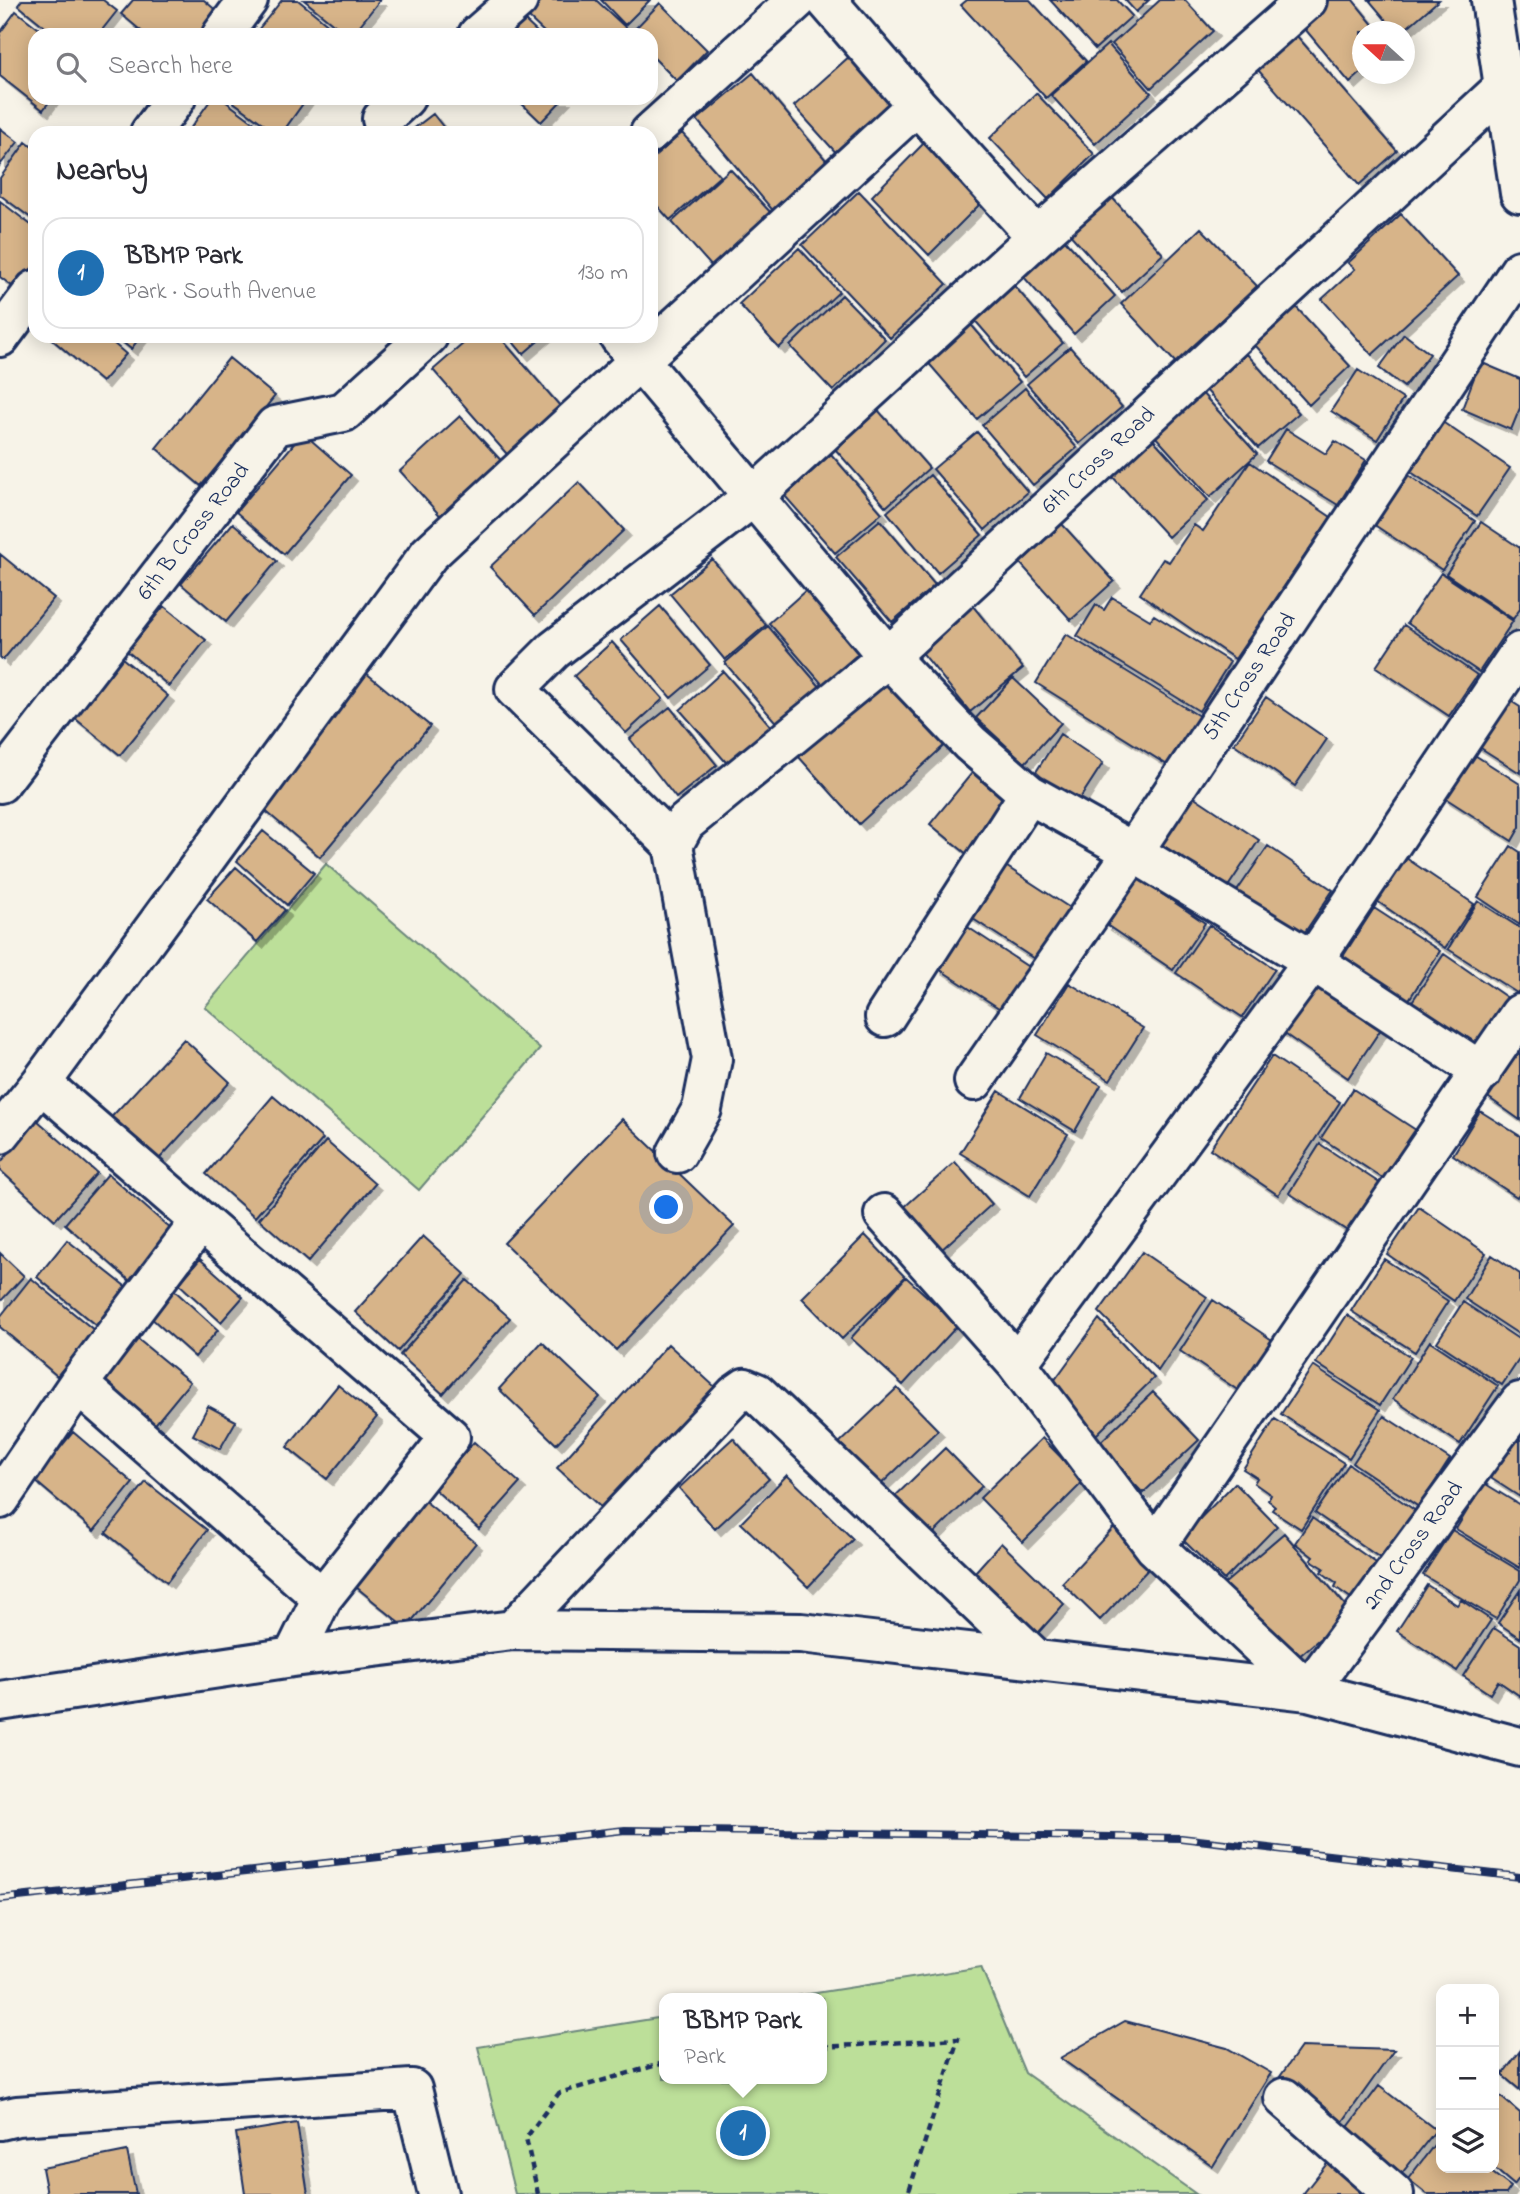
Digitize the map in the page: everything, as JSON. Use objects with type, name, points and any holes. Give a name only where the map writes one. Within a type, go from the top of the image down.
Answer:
[{"type":"street","points":[[227,28],[248,0]]},
{"type":"street","points":[[486,28],[518,0]]},
{"type":"street","points":[[658,126],[797,0]]},
{"type":"street","points":[[826,0],[1037,237]]},
{"type":"street","points":[[677,1153],[702,1109],[712,1059],[679,834],[515,689],[554,650],[752,497],[1037,237],[1307,0]]},
{"type":"street","points":[[1491,0],[1503,88],[1515,135],[1520,193]]},
{"type":"street","name":"6th Cross Road","points":[[679,834],[888,657],[1503,88]]},
{"type":"street","points":[[155,126],[171,105]]},
{"type":"street","points":[[658,324],[917,105]]},
{"type":"street","name":"5th Cross Road","points":[[974,1081],[1133,852],[1520,270]]},
{"type":"street","points":[[0,337],[28,299]]},
{"type":"street","name":"6th B Cross Road","points":[[0,783],[275,426],[344,412],[420,343]]},
{"type":"street","points":[[0,1134],[41,1083],[429,554],[629,348],[888,657],[970,743],[1029,794],[1133,852],[1313,961],[1482,1072]]},
{"type":"street","points":[[1017,1364],[1313,961],[1520,652]]},
{"type":"street","points":[[885,1017],[1029,794]]},
{"type":"street","points":[[1155,1547],[1520,1014]]},
{"type":"street","points":[[41,1083],[450,1437],[321,1598],[293,1657]]},
{"type":"street","points":[[884,1214],[1017,1364],[1155,1547],[1308,1691]]},
{"type":"street","points":[[0,1499],[78,1384],[200,1222]]},
{"type":"street","points":[[78,1384],[321,1598]]},
{"type":"street","points":[[513,1630],[735,1395],[745,1388],[757,1392],[1037,1660]]},
{"type":"street","name":"2nd Cross Road","points":[[1308,1691],[1520,1402]]},
{"type":"street","points":[[0,1701],[293,1657],[513,1630],[801,1633],[1308,1691],[1520,1746]]},
{"type":"street","points":[[0,2120],[30,2115],[412,2089],[438,2194]]},
{"type":"street","points":[[1284,2098],[1394,2194]]},
{"type":"path","points":[[827,2047],[958,2039],[908,2194]]},
{"type":"path","points":[[538,2194],[526,2138],[559,2093],[659,2064]]},
{"type":"green space","points":[[326,864],[540,1049],[419,1190],[205,1007]]},
{"type":"green space","points":[[981,1967],[1025,2073],[1196,2194],[515,2194],[478,2047],[659,2018],[659,2084],[827,2084],[827,1993],[816,1993]]},
{"type":"building","points":[[22,0],[103,0],[117,11],[104,28],[46,28],[18,5]]},
{"type":"building","points":[[133,0],[204,0],[219,13],[207,28],[138,28],[121,14]]},
{"type":"building","points":[[282,0],[298,0],[332,28],[260,28]]},
{"type":"building","points":[[304,0],[380,0],[358,28],[338,28]]},
{"type":"building","points":[[542,0],[596,0],[626,28],[540,28],[527,16]]},
{"type":"building","points":[[601,0],[650,0],[625,25]]},
{"type":"building","points":[[967,0],[1030,0],[1086,61],[1046,98],[961,5]]},
{"type":"building","points":[[1050,0],[1117,0],[1132,16],[1095,49]]},
{"type":"building","points":[[1125,0],[1149,0],[1136,12]]},
{"type":"building","points":[[1160,0],[1185,0],[1213,31],[1151,88],[1112,44]]},
{"type":"building","points":[[1314,0],[1353,0],[1370,21],[1352,21],[1350,83],[1295,17]]},
{"type":"building","points":[[1369,0],[1439,0],[1415,21],[1387,21]]},
{"type":"building","points":[[660,3],[707,50],[677,81],[658,62],[658,28],[636,28]]},
{"type":"building","points":[[16,11],[38,28],[28,28],[28,98],[0,76],[0,33]]},
{"type":"building","points":[[522,18],[533,28],[513,28]]},
{"type":"building","points":[[1290,28],[1397,151],[1359,185],[1251,62]]},
{"type":"building","points":[[1108,44],[1151,93],[1095,144],[1051,95]]},
{"type":"building","points":[[851,55],[896,106],[839,156],[794,106]]},
{"type":"building","points":[[753,73],[831,166],[775,213],[697,120]]},
{"type":"building","points":[[1036,93],[1094,154],[1048,199],[990,138]]},
{"type":"building","points":[[207,105],[230,105],[259,126],[192,126]]},
{"type":"building","points":[[238,105],[302,105],[287,126],[266,126]]},
{"type":"building","points":[[523,105],[557,105],[541,122]]},
{"type":"building","points":[[433,114],[442,126],[417,126]]},
{"type":"building","points":[[0,128],[18,142],[0,165]]},
{"type":"building","points":[[682,133],[720,176],[670,220],[658,207],[658,154]]},
{"type":"building","points":[[26,142],[28,216],[0,195],[0,178]]},
{"type":"building","points":[[924,143],[982,202],[929,255],[872,196]]},
{"type":"building","points":[[730,169],[772,214],[713,268],[672,222]]},
{"type":"building","points":[[859,191],[947,284],[890,338],[802,245]]},
{"type":"building","points":[[1108,193],[1163,254],[1122,292],[1067,231]]},
{"type":"building","points":[[0,201],[28,223],[28,273],[16,289],[0,277]]},
{"type":"building","points":[[1401,214],[1458,276],[1372,355],[1322,299],[1355,269],[1348,263]]},
{"type":"building","points":[[1201,228],[1257,286],[1176,363],[1121,304]]},
{"type":"building","points":[[1064,239],[1115,296],[1074,334],[1023,276]]},
{"type":"building","points":[[799,248],[839,292],[779,348],[739,304]]},
{"type":"building","points":[[1012,283],[1063,343],[1024,377],[972,317]]},
{"type":"building","points":[[842,295],[885,339],[833,391],[790,346]]},
{"type":"building","points":[[1296,307],[1350,366],[1309,405],[1255,345]]},
{"type":"building","points":[[968,321],[1020,382],[977,419],[925,359]]},
{"type":"building","points":[[1404,334],[1430,354],[1404,387],[1379,368]]},
{"type":"building","points":[[56,343],[113,343],[126,354],[102,382]]},
{"type":"building","points":[[124,343],[136,343],[131,349]]},
{"type":"building","points":[[464,343],[505,343],[567,414],[513,461],[433,370]]},
{"type":"building","points":[[514,343],[536,343],[523,354]]},
{"type":"building","points":[[1070,347],[1122,407],[1079,444],[1027,384]]},
{"type":"building","points":[[1247,354],[1299,413],[1258,448],[1206,390]]},
{"type":"building","points":[[229,358],[275,396],[201,486],[156,448]]},
{"type":"building","points":[[1480,362],[1520,379],[1520,408],[1511,430],[1462,409]]},
{"type":"building","points":[[1358,370],[1403,399],[1377,440],[1331,411]]},
{"type":"building","points":[[1025,388],[1077,448],[1033,485],[982,425]]},
{"type":"building","points":[[1201,392],[1257,454],[1210,497],[1154,435]]},
{"type":"building","points":[[878,410],[929,468],[886,507],[835,449]]},
{"type":"building","points":[[460,416],[506,466],[445,521],[400,471]]},
{"type":"building","points":[[1441,421],[1510,468],[1477,516],[1408,470]]},
{"type":"building","points":[[1286,429],[1326,454],[1335,441],[1366,460],[1338,505],[1266,461]]},
{"type":"building","points":[[977,432],[1028,492],[985,530],[933,469]]},
{"type":"building","points":[[303,433],[351,475],[284,554],[236,512]]},
{"type":"building","points":[[1152,438],[1208,500],[1168,537],[1111,475]]},
{"type":"building","points":[[831,454],[882,513],[835,553],[785,496]]},
{"type":"building","points":[[1250,462],[1331,517],[1235,659],[1140,594],[1163,559],[1169,562],[1194,525],[1203,531]]},
{"type":"building","points":[[1407,474],[1475,521],[1442,570],[1373,524]]},
{"type":"building","points":[[930,475],[982,535],[938,573],[887,512]]},
{"type":"building","points":[[579,482],[624,530],[535,615],[490,567]]},
{"type":"building","points":[[880,520],[935,585],[892,622],[836,557]]},
{"type":"building","points":[[1481,522],[1520,548],[1520,609],[1513,619],[1446,574]]},
{"type":"building","points":[[233,523],[277,561],[226,622],[181,584]]},
{"type":"building","points":[[1062,524],[1114,581],[1071,620],[1020,563]]},
{"type":"building","points":[[0,554],[54,598],[3,660],[0,657]]},
{"type":"building","points":[[712,559],[766,625],[725,660],[670,594]]},
{"type":"building","points":[[1441,573],[1513,621],[1479,672],[1407,623]]},
{"type":"building","points":[[815,582],[869,644],[823,685],[769,623]]},
{"type":"building","points":[[1112,597],[1150,620],[1154,615],[1230,662],[1199,711],[1077,636],[1096,605],[1104,610]]},
{"type":"building","points":[[164,606],[206,640],[169,686],[127,651]]},
{"type":"building","points":[[660,606],[710,665],[671,698],[621,640]]},
{"type":"building","points":[[973,606],[1023,668],[970,712],[920,650]]},
{"type":"building","points":[[1404,625],[1477,675],[1449,716],[1376,667]]},
{"type":"building","points":[[768,626],[822,689],[779,726],[725,663]]},
{"type":"building","points":[[1066,634],[1199,716],[1169,766],[1036,683]]},
{"type":"building","points":[[612,642],[663,699],[626,733],[574,676]]},
{"type":"building","points":[[121,657],[168,696],[120,755],[72,716]]},
{"type":"building","points":[[723,671],[775,731],[732,769],[680,710]]},
{"type":"building","points":[[365,672],[430,726],[320,857],[256,803]]},
{"type":"building","points":[[887,674],[948,742],[859,824],[798,756]]},
{"type":"building","points":[[1013,678],[1061,723],[1025,763],[976,718]]},
{"type":"building","points":[[1266,697],[1327,739],[1295,786],[1234,744]]},
{"type":"building","points":[[1506,698],[1520,707],[1520,773],[1476,745]]},
{"type":"building","points":[[670,707],[717,765],[676,798],[630,739]]},
{"type":"building","points":[[1060,734],[1103,763],[1077,803],[1034,775]]},
{"type":"building","points":[[1470,752],[1520,784],[1520,827],[1512,841],[1442,796]]},
{"type":"building","points":[[981,762],[1018,792],[968,855],[930,824]]},
{"type":"building","points":[[1193,796],[1259,840],[1227,888],[1161,844]]},
{"type":"building","points":[[263,831],[314,873],[287,905],[237,861]]},
{"type":"building","points":[[1268,846],[1333,890],[1301,938],[1235,894]]},
{"type":"building","points":[[1511,846],[1520,852],[1520,925],[1478,897]]},
{"type":"building","points":[[1403,856],[1474,904],[1445,948],[1374,899]]},
{"type":"building","points":[[1001,863],[1070,908],[1036,960],[967,915]]},
{"type":"building","points":[[236,867],[285,910],[257,942],[207,899]]},
{"type":"building","points":[[1137,877],[1205,923],[1173,970],[1105,924]]},
{"type":"building","points":[[1478,901],[1520,928],[1520,989],[1517,993],[1448,949]]},
{"type":"building","points":[[1374,908],[1440,951],[1408,1001],[1342,958]]},
{"type":"building","points":[[963,924],[1033,970],[1005,1012],[936,967]]},
{"type":"building","points":[[1209,925],[1275,969],[1242,1017],[1176,973]]},
{"type":"building","points":[[1444,954],[1512,1001],[1477,1052],[1409,1006]]},
{"type":"building","points":[[1315,978],[1383,1026],[1348,1078],[1279,1030]]},
{"type":"building","points":[[1069,983],[1143,1028],[1110,1080],[1037,1035]]},
{"type":"building","points":[[184,1039],[230,1082],[150,1169],[104,1125]]},
{"type":"building","points":[[1517,1052],[1520,1054],[1520,1120],[1485,1095]]},
{"type":"building","points":[[1046,1053],[1101,1085],[1075,1131],[1020,1098]]},
{"type":"building","points":[[1272,1056],[1340,1102],[1278,1195],[1210,1149]]},
{"type":"building","points":[[1353,1089],[1422,1134],[1390,1183],[1321,1138]]},
{"type":"building","points":[[999,1091],[1068,1134],[1030,1196],[960,1153]]},
{"type":"building","points":[[273,1096],[323,1139],[255,1217],[206,1174]]},
{"type":"building","points":[[1480,1111],[1520,1136],[1520,1192],[1517,1197],[1453,1155]]},
{"type":"building","points":[[622,1119],[734,1226],[616,1350],[504,1243]]},
{"type":"building","points":[[37,1120],[97,1173],[55,1220],[0,1170],[0,1163]]},
{"type":"building","points":[[326,1141],[375,1184],[308,1262],[259,1219]]},
{"type":"building","points":[[1320,1144],[1381,1184],[1349,1232],[1289,1193]]},
{"type":"building","points":[[955,1162],[992,1204],[940,1251],[902,1209]]},
{"type":"building","points":[[108,1174],[180,1237],[137,1287],[65,1224]]},
{"type":"building","points":[[1419,1207],[1486,1253],[1454,1301],[1387,1254]]},
{"type":"building","points":[[865,1235],[905,1277],[842,1339],[802,1298]]},
{"type":"building","points":[[423,1236],[465,1274],[398,1351],[355,1312]]},
{"type":"building","points":[[67,1240],[130,1290],[99,1328],[37,1277]]},
{"type":"building","points":[[1142,1252],[1207,1297],[1158,1371],[1099,1312]]},
{"type":"building","points":[[0,1253],[24,1276],[0,1302]]},
{"type":"building","points":[[1492,1255],[1520,1274],[1520,1335],[1465,1299]]},
{"type":"building","points":[[200,1259],[243,1297],[221,1322],[179,1284]]},
{"type":"building","points":[[1384,1259],[1448,1301],[1415,1352],[1351,1311]]},
{"type":"building","points":[[906,1277],[958,1325],[903,1385],[851,1338]]},
{"type":"building","points":[[31,1278],[95,1331],[57,1376],[0,1327],[0,1317]]},
{"type":"building","points":[[467,1280],[510,1318],[443,1394],[400,1355]]},
{"type":"building","points":[[173,1289],[218,1330],[195,1357],[150,1317]]},
{"type":"building","points":[[1213,1300],[1278,1344],[1245,1395],[1180,1351]]},
{"type":"building","points":[[1463,1302],[1520,1340],[1520,1358],[1502,1385],[1437,1342]]},
{"type":"building","points":[[1347,1315],[1411,1357],[1380,1405],[1316,1363]]},
{"type":"building","points":[[1099,1319],[1154,1378],[1096,1435],[1049,1388]]},
{"type":"building","points":[[134,1336],[190,1382],[148,1433],[92,1386]]},
{"type":"building","points":[[1430,1341],[1498,1386],[1460,1444],[1393,1399]]},
{"type":"building","points":[[542,1342],[600,1397],[556,1444],[499,1389]]},
{"type":"building","points":[[668,1344],[715,1387],[605,1511],[557,1468]]},
{"type":"building","points":[[1313,1366],[1380,1410],[1349,1458],[1281,1414]]},
{"type":"building","points":[[338,1385],[377,1417],[327,1479],[287,1447]]},
{"type":"building","points":[[897,1388],[938,1430],[877,1488],[836,1446]]},
{"type":"building","points":[[1153,1392],[1199,1440],[1143,1493],[1097,1445]]},
{"type":"building","points":[[208,1406],[236,1421],[220,1449],[193,1435]]},
{"type":"building","points":[[1384,1416],[1450,1459],[1419,1507],[1353,1463]]},
{"type":"building","points":[[1275,1419],[1344,1463],[1301,1529],[1272,1510],[1275,1506],[1268,1500],[1271,1495],[1254,1483],[1257,1478],[1243,1469]]},
{"type":"building","points":[[1520,1429],[1520,1497],[1489,1477]]},
{"type":"building","points":[[73,1432],[133,1483],[94,1531],[34,1480]]},
{"type":"building","points":[[733,1438],[769,1479],[715,1529],[679,1488]]},
{"type":"building","points":[[1042,1438],[1084,1481],[1023,1542],[980,1498]]},
{"type":"building","points":[[474,1442],[520,1483],[479,1529],[433,1488]]},
{"type":"building","points":[[945,1448],[982,1486],[924,1543],[887,1504]]},
{"type":"building","points":[[1349,1464],[1420,1514],[1386,1562],[1315,1513]]},
{"type":"building","points":[[787,1475],[853,1539],[808,1587],[741,1523]]},
{"type":"building","points":[[146,1482],[207,1530],[167,1582],[106,1533]]},
{"type":"building","points":[[1235,1483],[1277,1526],[1224,1580],[1181,1538]]},
{"type":"building","points":[[1484,1483],[1520,1505],[1520,1568],[1456,1529]]},
{"type":"building","points":[[420,1497],[476,1543],[406,1628],[350,1582]]},
{"type":"building","points":[[1312,1518],[1382,1567],[1358,1603],[1335,1587],[1337,1583],[1321,1572],[1324,1568],[1311,1560],[1313,1557],[1295,1543]]},
{"type":"building","points":[[1117,1524],[1156,1561],[1100,1620],[1062,1583]]},
{"type":"building","points":[[1452,1530],[1520,1571],[1520,1580],[1496,1619],[1423,1575]]},
{"type":"building","points":[[1284,1533],[1351,1612],[1291,1663],[1224,1584]]},
{"type":"building","points":[[1001,1543],[1064,1604],[1031,1641],[967,1581]]},
{"type":"building","points":[[1427,1585],[1457,1605],[1461,1600],[1491,1620],[1457,1671],[1397,1631]]},
{"type":"building","points":[[1520,1590],[1520,1638],[1498,1623]]},
{"type":"building","points":[[1494,1628],[1520,1645],[1520,1696],[1498,1681],[1490,1694],[1463,1676]]},
{"type":"building","points":[[1125,2021],[1227,2048],[1271,2073],[1213,2166],[1060,2058]]},
{"type":"building","points":[[1301,2047],[1394,2050],[1341,2124],[1279,2078]]},
{"type":"building","points":[[1520,2051],[1520,2090],[1502,2075]]},
{"type":"building","points":[[1379,2086],[1436,2130],[1402,2173],[1346,2130]]},
{"type":"building","points":[[1499,2095],[1520,2113],[1520,2177],[1514,2185],[1499,2172]]},
{"type":"building","points":[[297,2123],[308,2194],[245,2194],[236,2133]]},
{"type":"building","points":[[1436,2143],[1436,2173],[1493,2173],[1511,2187],[1506,2194],[1427,2194],[1408,2179]]},
{"type":"building","points":[[127,2151],[136,2194],[47,2194],[42,2168]]},
{"type":"building","points":[[1333,2156],[1380,2194],[1303,2194]]},
{"type":"railway","points":[[0,1899],[625,1830],[1181,1838],[1520,1877]]},
{"type":"place","name":"BBMP Park","points":[[743,2133]]}]
